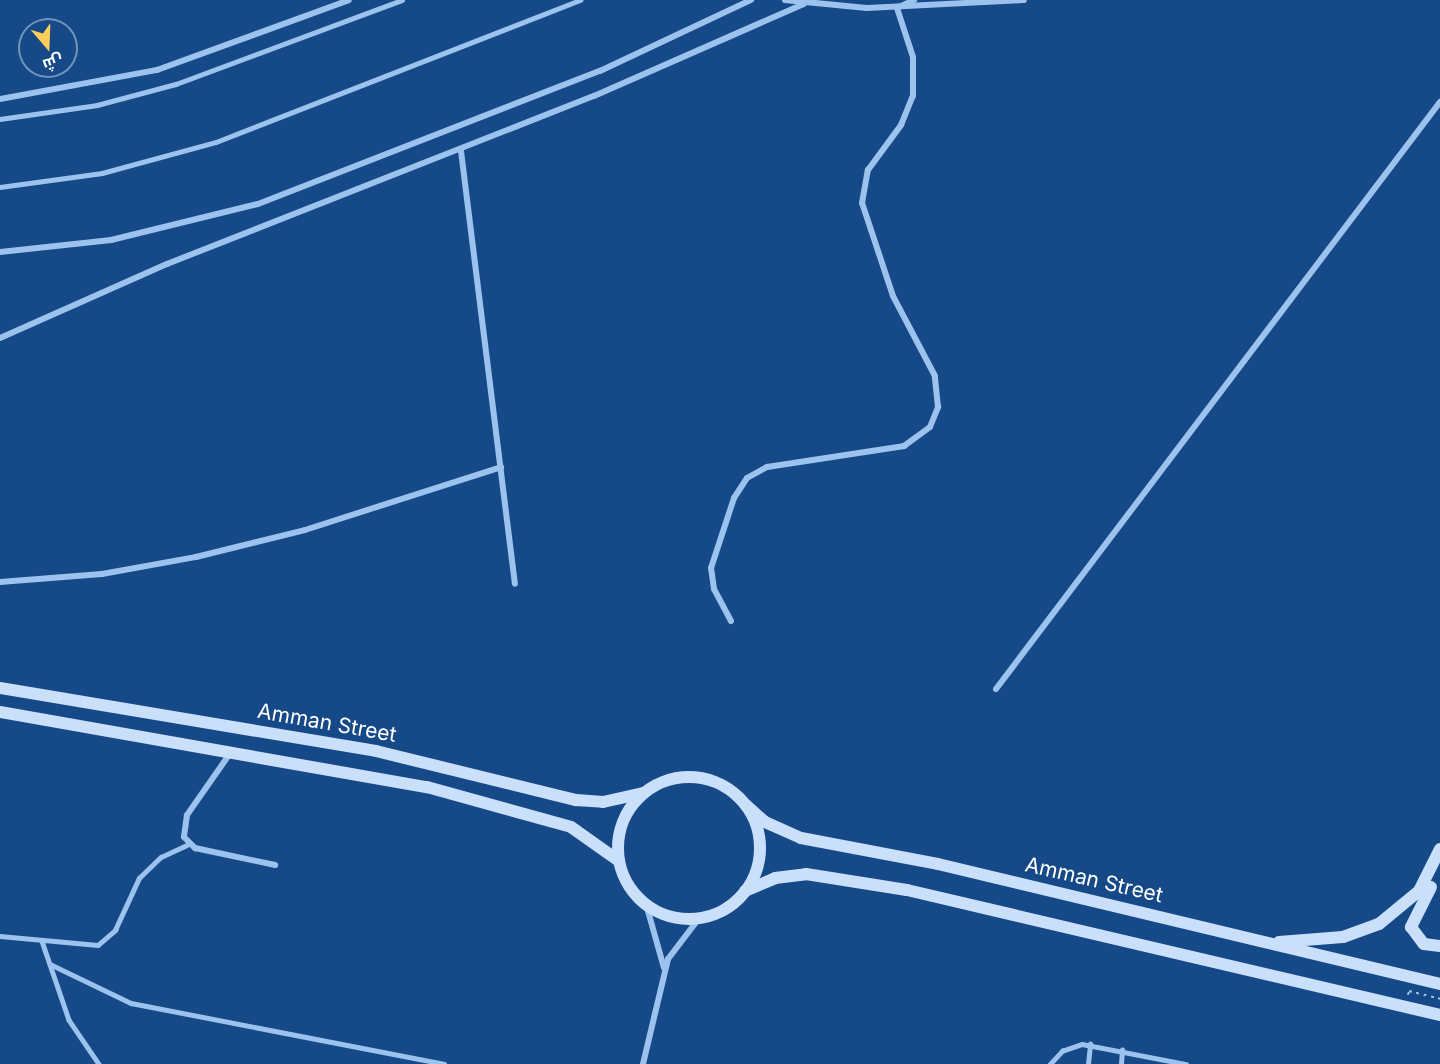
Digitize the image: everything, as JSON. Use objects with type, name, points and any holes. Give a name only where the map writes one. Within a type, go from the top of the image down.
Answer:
[{"type":"main road","name":"Amman Street","points":[[0,688],[376,751],[576,800],[603,802],[644,793]]},
{"type":"main road","name":"Amman Street","points":[[0,711],[233,750],[479,800],[582,831],[619,861]]},
{"type":"main road","points":[[745,891],[760,848],[746,805],[721,784],[689,777],[644,793],[625,816],[619,861],[628,885],[646,904],[672,916],[700,917],[725,908],[745,891],[775,878],[807,874],[907,890],[1440,1015]]},
{"type":"main road","name":"Amman Street","points":[[746,805],[765,822],[801,838],[928,862],[1440,984]]},
{"type":"main road","points":[[1440,849],[1433,869],[1432,885],[1411,927],[1424,944],[1440,946]]},
{"type":"main road","points":[[1270,943],[1343,938],[1368,930],[1410,901],[1433,869]]},
{"type":"street","points":[[0,99],[157,70],[349,0]]},
{"type":"street","points":[[0,252],[111,240],[258,204],[600,71],[751,0]]},
{"type":"street","points":[[785,0],[897,8],[1024,0]]},
{"type":"street","points":[[897,8],[914,0]]},
{"type":"street","points":[[0,338],[167,264],[461,151],[804,3]]},
{"type":"street","points":[[731,621],[714,589],[711,568],[734,498],[747,478],[767,468],[904,446],[930,427],[938,407],[935,376],[893,296],[862,203],[868,170],[901,125],[913,96],[913,57],[897,8]]},
{"type":"street","points":[[996,689],[1440,102]]},
{"type":"street","points":[[461,151],[515,584]]},
{"type":"street","points":[[0,582],[130,570],[252,544],[501,467]]},
{"type":"street","points":[[233,750],[184,822],[189,844],[275,865]]},
{"type":"street","points":[[646,904],[664,972]]},
{"type":"street","points":[[643,1064],[664,972],[682,936],[700,917]]},
{"type":"lane","points":[[0,119],[97,105],[176,84],[402,0]]},
{"type":"lane","points":[[0,187],[102,172],[216,142],[580,0]]},
{"type":"lane","points":[[0,936],[90,947],[104,941],[139,878],[160,857],[189,844]]},
{"type":"lane","points":[[42,941],[69,1020],[99,1064]]},
{"type":"lane","points":[[50,964],[131,1003],[444,1064]]},
{"type":"lane","points":[[1088,1064],[1090,1044]]},
{"type":"lane","points":[[1052,1063],[1068,1048],[1090,1044],[1185,1064]]},
{"type":"lane","points":[[1121,1064],[1122,1050]]},
{"type":"lane","points":[[1153,1057],[1153,1064]]}]
